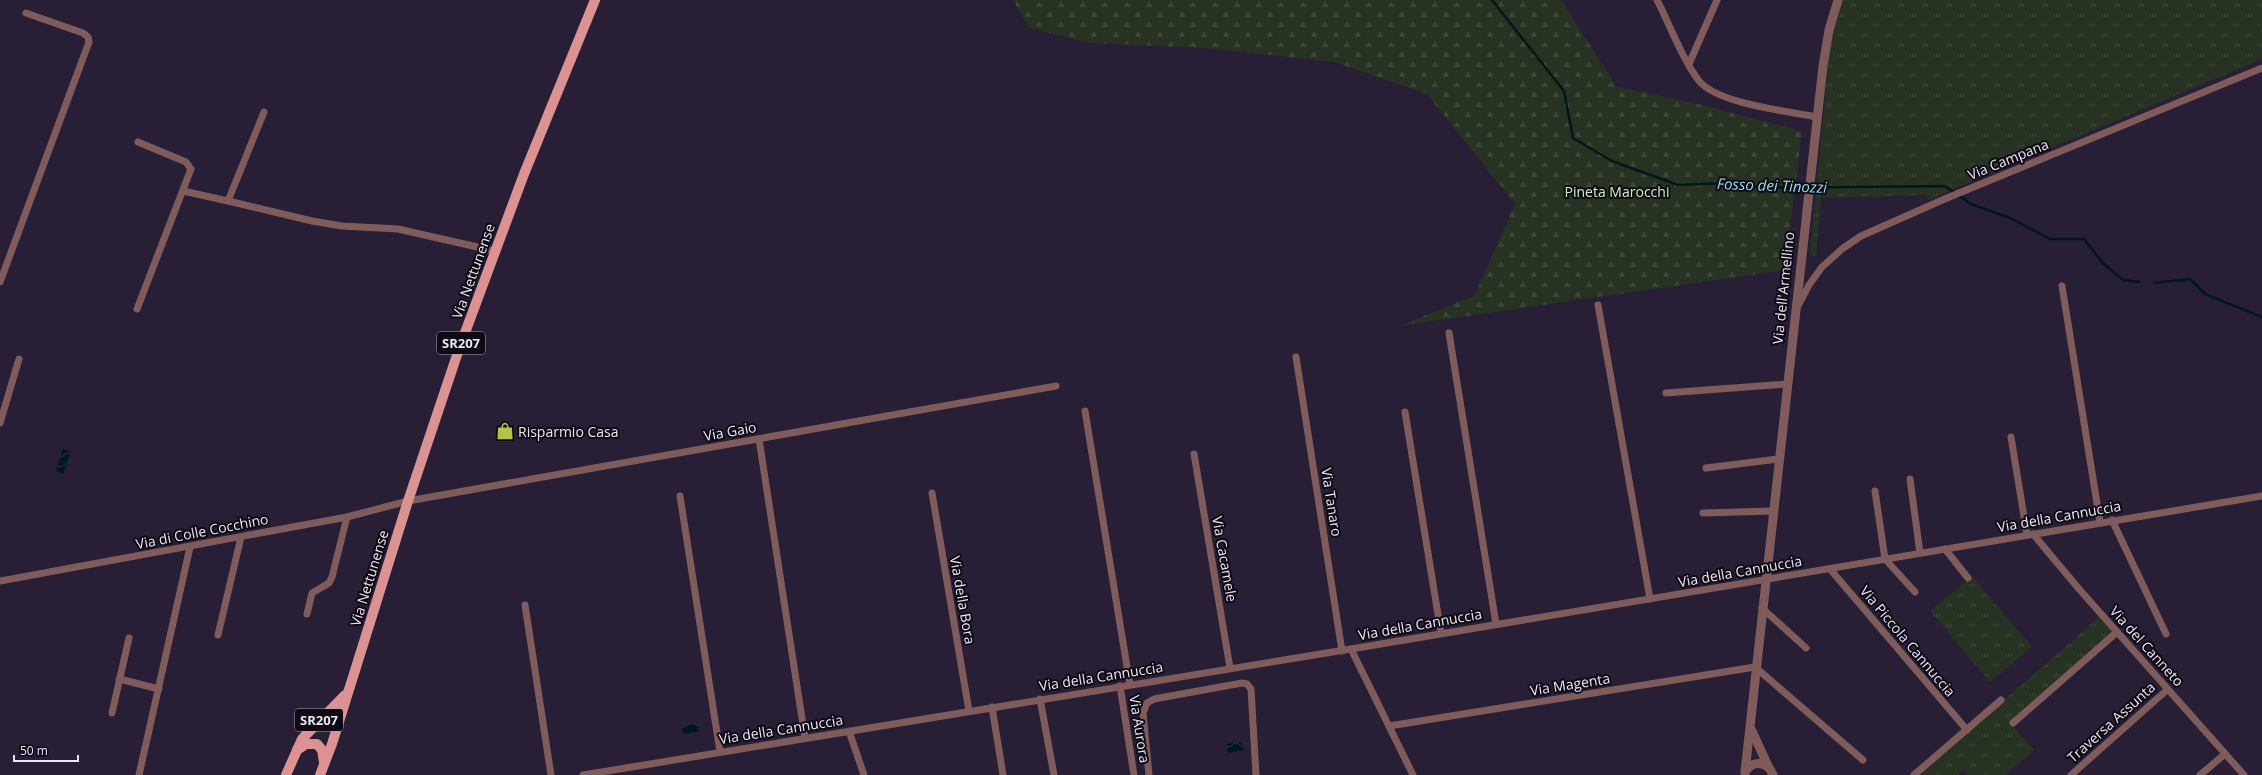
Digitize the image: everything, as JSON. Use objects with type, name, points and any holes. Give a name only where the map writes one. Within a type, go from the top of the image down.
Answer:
[{"type":"main road","name":"Via Nettunense","points":[[320,775],[332,744],[346,693],[369,629],[408,501],[495,251],[595,0]]},
{"type":"main road","name":"Via Nettunense","points":[[286,775],[296,751],[309,730],[346,693]]},
{"type":"main road","name":"SR207","points":[[296,751],[306,744],[317,744],[322,750],[324,762]]},
{"type":"street","points":[[1657,0],[1689,64],[1700,82],[1721,96],[1817,117]]},
{"type":"street","points":[[1689,64],[1717,0]]},
{"type":"street","name":"Via dell'Armellino","points":[[1745,773],[1751,728],[1755,668],[1809,178],[1826,46],[1838,0]]},
{"type":"street","points":[[0,282],[89,42],[88,37],[83,33],[26,13]]},
{"type":"street","name":"Via Campana","points":[[1794,314],[1814,277],[1842,249],[1872,231],[1947,198],[2262,68]]},
{"type":"street","points":[[228,201],[264,112]]},
{"type":"street","points":[[136,309],[191,172],[189,164],[138,142]]},
{"type":"street","points":[[183,191],[312,221],[347,226],[398,229],[495,251]]},
{"type":"street","points":[[2062,286],[2100,522]]},
{"type":"street","points":[[1598,305],[1650,599]]},
{"type":"street","points":[[1449,333],[1496,624]]},
{"type":"street","name":"Via Tanaro","points":[[1296,357],[1342,651]]},
{"type":"street","points":[[0,423],[19,359]]},
{"type":"street","points":[[1666,393],[1787,384]]},
{"type":"street","name":"Via Gaio","points":[[408,501],[1056,386]]},
{"type":"street","points":[[1085,411],[1130,685]]},
{"type":"street","points":[[1405,412],[1441,633]]},
{"type":"street","points":[[2011,437],[2030,534]]},
{"type":"street","points":[[759,439],[805,738]]},
{"type":"street","name":"Via Cacamele","points":[[1194,454],[1230,668]]},
{"type":"street","points":[[1706,468],[1778,459]]},
{"type":"street","points":[[1910,479],[1920,553]]},
{"type":"street","points":[[1875,492],[1885,559],[1914,592]]},
{"type":"street","name":"Via della Bora","points":[[932,493],[969,711]]},
{"type":"street","points":[[680,496],[720,752]]},
{"type":"street","name":"Via della Cannuccia","points":[[583,775],[1040,699],[1342,651],[1441,633],[2262,496]]},
{"type":"street","name":"Via di Colle Cocchino","points":[[0,581],[347,517],[408,501]]},
{"type":"street","points":[[1702,513],[1773,511]]},
{"type":"street","points":[[307,614],[312,593],[331,580],[347,517]]},
{"type":"street","points":[[2112,520],[2166,634]]},
{"type":"street","name":"Via del Canneto","points":[[2030,534],[2244,775]]},
{"type":"street","points":[[218,635],[241,537]]},
{"type":"street","points":[[139,775],[190,547]]},
{"type":"street","points":[[1945,549],[1968,578]]},
{"type":"street","name":"Via Piccola Cannuccia","points":[[1830,569],[1967,730]]},
{"type":"street","points":[[525,605],[551,775]]},
{"type":"street","points":[[1762,608],[1806,648]]},
{"type":"street","points":[[2013,722],[2117,632]]},
{"type":"street","points":[[112,712],[128,638]]},
{"type":"street","points":[[1351,649],[1412,775]]},
{"type":"street","points":[[1755,668],[1863,760]]},
{"type":"street","name":"Via Magenta","points":[[1389,726],[1755,668]]},
{"type":"street","points":[[119,679],[159,689]]},
{"type":"street","points":[[1149,775],[1144,713],[1147,703],[1154,700],[1240,683],[1247,684],[1250,689],[1256,775]]},
{"type":"street","name":"Via Aurora","points":[[1120,686],[1134,775]]},
{"type":"street","name":"Traversa Assunta","points":[[2071,775],[2168,689]]},
{"type":"street","points":[[1040,699],[1054,775]]},
{"type":"street","points":[[1914,775],[2001,700]]},
{"type":"street","points":[[992,707],[1003,775]]},
{"type":"street","points":[[1751,728],[1773,772]]},
{"type":"street","points":[[849,731],[864,775]]},
{"type":"street","points":[[2200,775],[2225,754]]},
{"type":"street","points":[[1745,773],[1750,766],[1756,763],[1763,764],[1773,772]]},
{"type":"green space","name":"Pineta Marocchi","points":[[1013,0],[1561,0],[1617,87],[1694,103],[1802,131],[1785,270],[1399,326],[1474,296],[1515,204],[1427,94],[1334,62],[1204,48],[1090,43],[1029,28]]},
{"type":"green space","points":[[1839,0],[2262,0],[2262,59],[1928,200],[1926,195],[1821,198],[1816,256],[1810,256],[1831,33]]},
{"type":"green space","points":[[1972,576],[2032,647],[1990,682],[1930,611]]},
{"type":"green space","points":[[2100,616],[2113,631],[2009,722],[2034,750],[2006,775],[1968,775],[1963,770],[1958,775],[1919,775]]},
{"type":"water","points":[[63,449],[71,452],[63,474],[56,471]]},
{"type":"water","points":[[697,724],[698,732],[683,734],[682,726]]},
{"type":"water","points":[[1241,742],[1243,750],[1228,753],[1226,744]]},
{"type":"waterway","name":"Fosso dei Tinozzi","points":[[1492,0],[1564,91],[1573,138],[1612,161],[1678,185],[1727,183],[1765,188],[1945,186],[1971,204],[2010,218],[2050,239],[2084,239],[2102,262],[2123,280],[2139,282]]},
{"type":"waterway","name":"Fosso dei Tinozzi","points":[[2154,283],[2190,279],[2205,294],[2262,317]]},
{"type":"place","name":"Risparmio Casa","points":[[505,431]]}]
